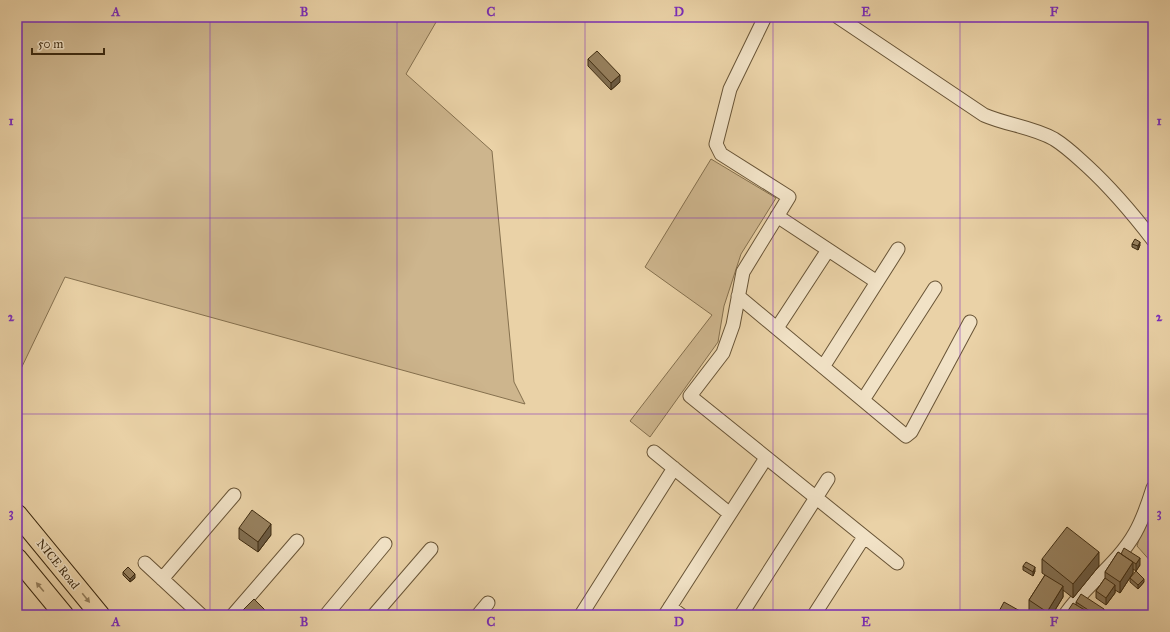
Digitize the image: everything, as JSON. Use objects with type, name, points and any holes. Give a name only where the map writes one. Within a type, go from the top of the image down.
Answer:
[{"type":"highway","name":"NICE Road","points":[[17,514],[100,615]]},
{"type":"highway","points":[[17,558],[64,615]]},
{"type":"street","points":[[765,17],[730,89],[716,144],[720,154],[789,197],[743,272],[733,325],[723,353],[690,396],[897,564]]},
{"type":"street","points":[[838,17],[984,115],[1053,139],[1072,152],[1124,204],[1153,240]]},
{"type":"street","points":[[777,216],[877,282]]},
{"type":"street","points":[[823,367],[898,249]]},
{"type":"street","points":[[777,328],[828,250]]},
{"type":"street","points":[[863,400],[935,288]]},
{"type":"street","points":[[738,296],[906,436],[910,432],[970,322]]},
{"type":"street","points":[[654,452],[730,514]]},
{"type":"street","points":[[681,615],[667,611],[766,458]]},
{"type":"street","points":[[581,615],[674,468]]},
{"type":"street","points":[[741,615],[828,479]]},
{"type":"street","points":[[1065,615],[1120,554],[1135,534],[1145,513],[1153,488]]},
{"type":"street","points":[[162,579],[234,494]]},
{"type":"street","points":[[814,615],[864,537]]},
{"type":"street","points":[[233,615],[297,541]]},
{"type":"street","points":[[326,615],[385,544]]},
{"type":"street","points":[[374,615],[431,548]]},
{"type":"street","points":[[145,563],[201,615]]},
{"type":"street","points":[[478,615],[488,603]]},
{"type":"shaded area","points":[[17,17],[439,17],[406,74],[492,151],[514,382],[525,404],[65,277],[17,377]]},
{"type":"shaded area","points":[[711,159],[776,198],[741,254],[724,306],[718,342],[650,437],[630,421],[712,315],[645,267]]},
{"type":"shaded area","points":[[1153,495],[1153,564],[1137,546]]},
{"type":"building","points":[[597,51],[620,75],[611,83],[588,59]]},
{"type":"building","points":[[1135,239],[1140,242],[1138,246],[1132,244]]},
{"type":"building","points":[[252,510],[271,524],[258,542],[239,528]]},
{"type":"building","points":[[1067,527],[1099,552],[1073,584],[1042,559]]},
{"type":"building","points":[[1124,548],[1140,558],[1136,564],[1121,554]]},
{"type":"building","points":[[1118,552],[1133,562],[1120,582],[1105,572]]},
{"type":"building","points":[[1026,562],[1035,567],[1033,572],[1023,566]]},
{"type":"building","points":[[128,567],[135,574],[130,579],[123,572]]},
{"type":"building","points":[[1136,571],[1144,579],[1138,585],[1130,578]]},
{"type":"building","points":[[1045,575],[1063,586],[1047,612],[1029,600]]},
{"type":"building","points":[[1105,578],[1115,585],[1106,598],[1096,591]]},
{"type":"building","points":[[1081,594],[1104,609],[1100,615],[1096,615],[1076,602]]},
{"type":"building","points":[[254,599],[266,611],[262,615],[238,615]]},
{"type":"building","points":[[1004,602],[1020,611],[1017,615],[997,615]]},
{"type":"building","points":[[1073,603],[1093,615],[1071,615],[1067,612]]}]
